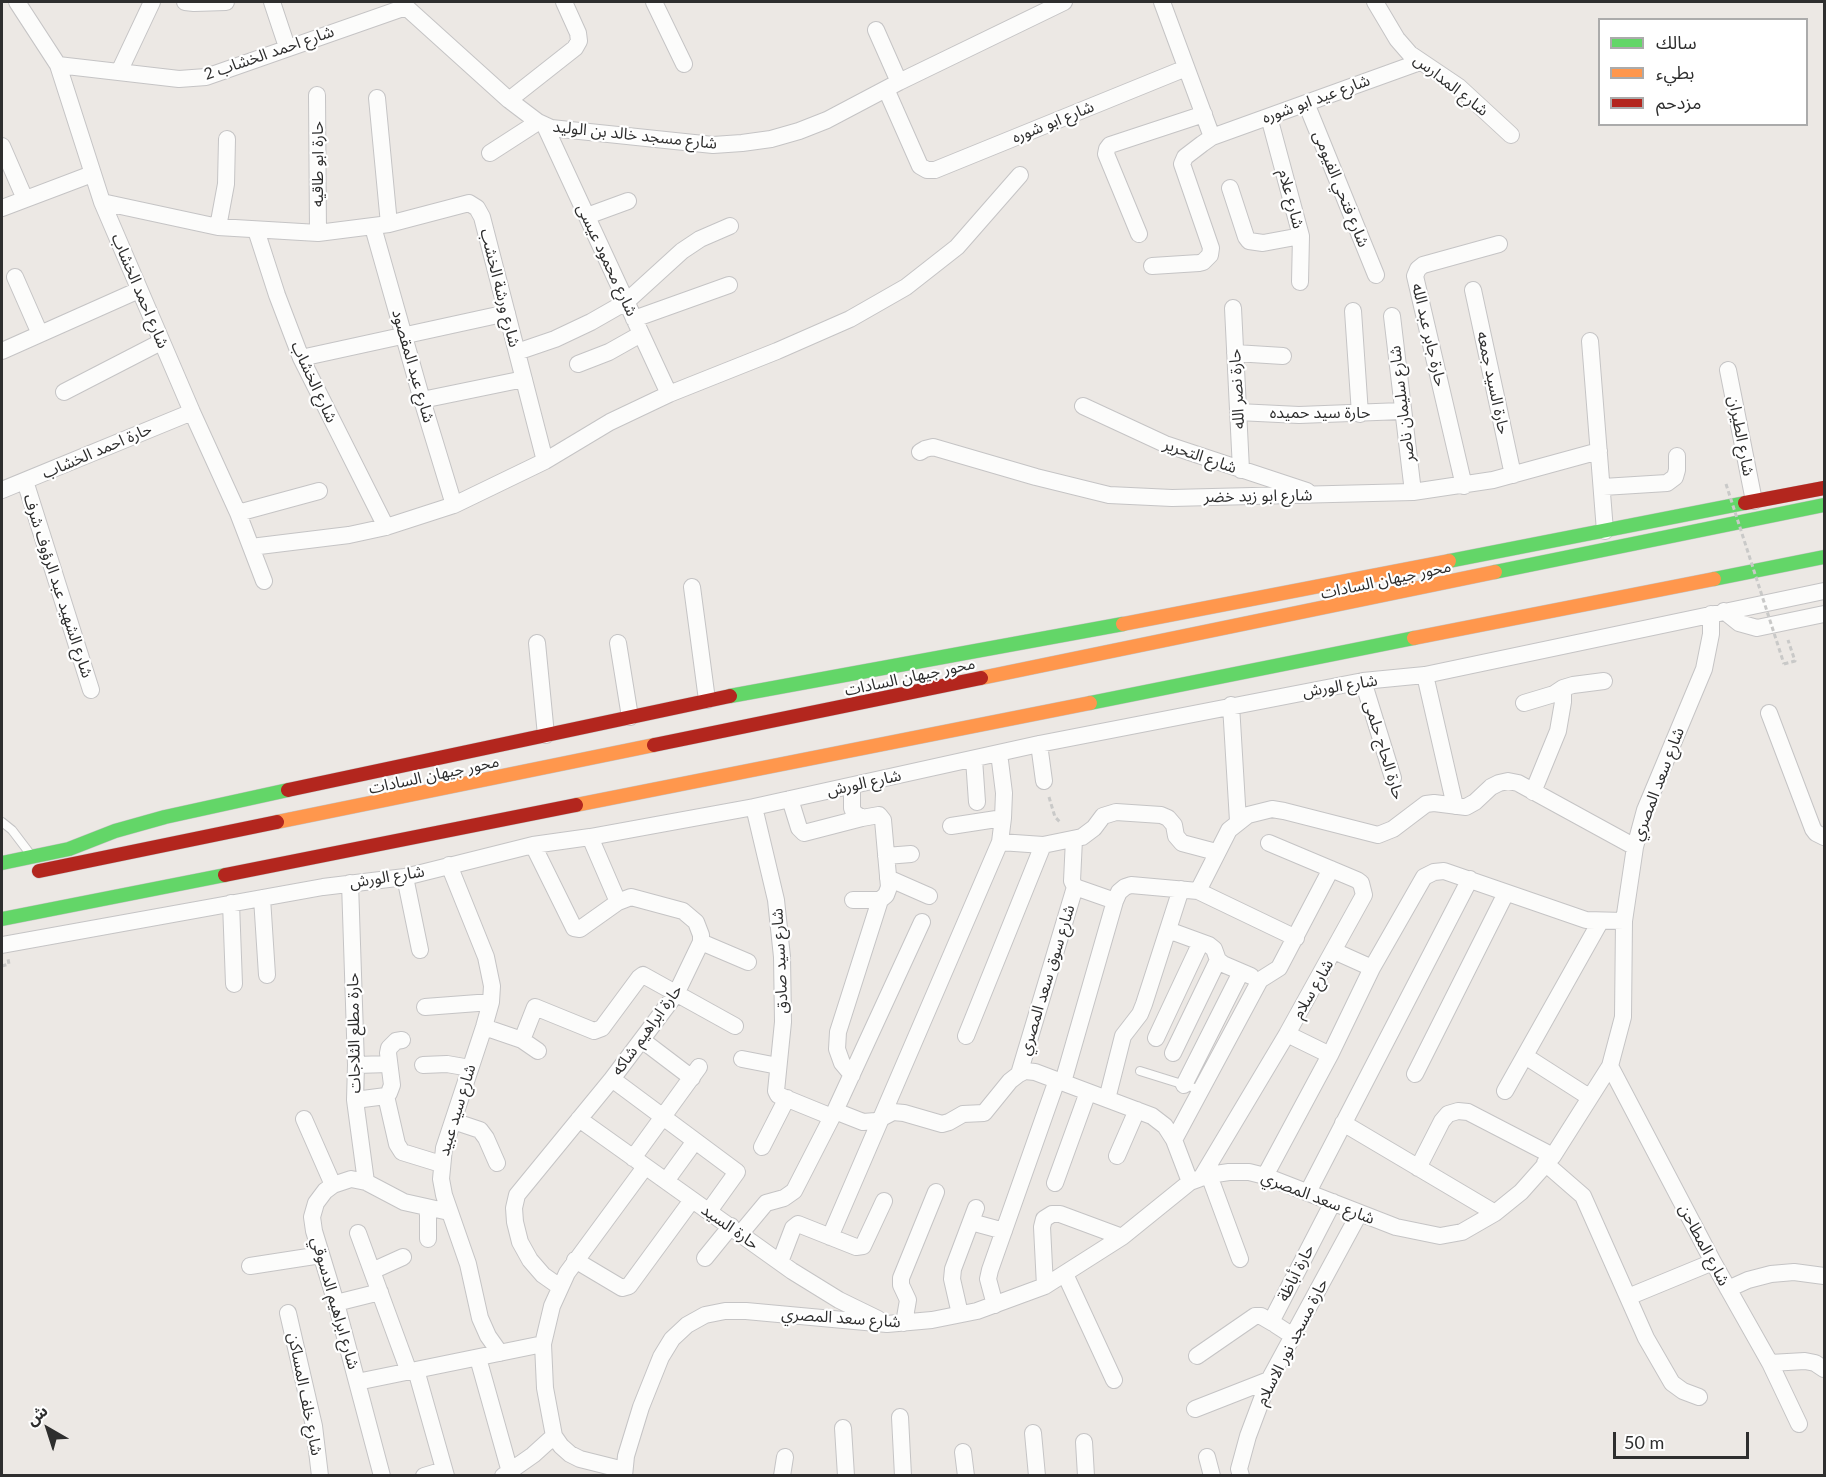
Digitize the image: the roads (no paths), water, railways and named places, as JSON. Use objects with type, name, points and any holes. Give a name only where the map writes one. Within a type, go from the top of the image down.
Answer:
[{"type":"main road","points":[[2,863],[69,849],[115,831],[165,817],[707,700],[1243,602],[1824,488]]},
{"type":"main road","name":"محور جيهان السادات","points":[[24,874],[1824,505]]},
{"type":"main road","points":[[2,919],[1824,557]]},
{"type":"main road","points":[[115,831],[227,834]]},
{"type":"street","name":"شارع احمد الخشاب","points":[[17,2],[58,64],[102,202],[161,342],[238,513],[264,581]]},
{"type":"street","points":[[119,72],[152,2]]},
{"type":"street","points":[[185,2],[226,2]]},
{"type":"street","points":[[272,2],[287,47]]},
{"type":"street","points":[[509,100],[575,48],[579,41],[578,33],[564,2]]},
{"type":"street","points":[[654,2],[684,64]]},
{"type":"street","name":"شارع مسجد خالد بن الوليد","points":[[404,4],[509,100],[542,124],[551,128],[713,145],[771,139],[800,131],[827,120],[892,85],[1064,2]]},
{"type":"street","points":[[1162,2],[1212,137]]},
{"type":"street","name":"شارع المدارس","points":[[1375,2],[1397,39],[1419,62],[1459,87],[1511,135]]},
{"type":"street","name":"شارع احمد الخشاب 2","points":[[58,64],[179,79],[206,77],[404,4]]},
{"type":"street","points":[[876,30],[892,85]]},
{"type":"street","name":"شارع عيد ابو شوره","points":[[1152,266],[1199,263],[1210,255],[1211,248],[1182,164],[1185,157],[1212,137],[1419,62]]},
{"type":"street","name":"شارع ابو شوره","points":[[892,85],[920,166],[927,170],[935,170],[1186,68]]},
{"type":"street","name":"حارة ابو طاقيه","points":[[317,95],[318,233]]},
{"type":"street","name":"شارع عبد المقصود","points":[[377,98],[381,225],[404,336],[454,506]]},
{"type":"street","name":"شارع فتحي الفيومى","points":[[1306,103],[1376,275]]},
{"type":"street","points":[[1139,234],[1106,154],[1107,149],[1110,145],[1204,114]]},
{"type":"street","name":"شارع علام","points":[[1269,117],[1301,236],[1300,282]]},
{"type":"street","points":[[490,153],[542,124]]},
{"type":"street","name":"شارع محمود عيسى","points":[[542,124],[669,394]]},
{"type":"street","points":[[218,227],[226,183],[227,139]]},
{"type":"street","points":[[2,146],[25,199]]},
{"type":"street","points":[[2,208],[92,174]]},
{"type":"street","points":[[251,547],[386,528],[454,506],[545,461],[609,422],[669,394],[850,319],[906,287],[957,247],[1020,175]]},
{"type":"street","points":[[1230,188],[1246,237],[1250,241],[1263,243],[1301,236]]},
{"type":"street","points":[[587,216],[628,201]]},
{"type":"street","name":"شارع ورشة الخشب","points":[[102,202],[218,227],[318,233],[381,225],[469,203],[477,208],[482,218],[545,461]]},
{"type":"street","points":[[517,352],[555,339],[626,302],[682,251],[700,239],[730,226]]},
{"type":"street","name":"شارع الخشاب","points":[[256,230],[301,358],[386,528]]},
{"type":"street","name":"حارة جابر عبد الله","points":[[1464,486],[1415,276],[1423,265],[1499,244]]},
{"type":"street","points":[[15,277],[40,334]]},
{"type":"street","points":[[578,364],[609,352],[637,326],[729,285]]},
{"type":"street","points":[[2,351],[139,290]]},
{"type":"street","name":"حارة السيد جمعه","points":[[1473,290],[1513,475]]},
{"type":"street","name":"حارة نصر الله","points":[[1233,308],[1241,470]]},
{"type":"street","points":[[1353,311],[1360,414]]},
{"type":"street","points":[[301,358],[507,313]]},
{"type":"street","name":"شارع سليمان ناصر","points":[[1392,316],[1413,492]]},
{"type":"street","points":[[64,392],[161,342]]},
{"type":"street","points":[[1590,342],[1605,531]]},
{"type":"street","points":[[1235,354],[1283,356]]},
{"type":"street","name":"شارع الطيران","points":[[1728,370],[1754,501]]},
{"type":"street","points":[[422,400],[524,379]]},
{"type":"street","name":"شارع التحرير","points":[[1083,406],[1165,444],[1322,495]]},
{"type":"street","name":"حارة سيد حميده","points":[[1238,412],[1299,415],[1402,411]]},
{"type":"street","name":"حارة احمد الخشاب","points":[[2,490],[192,412]]},
{"type":"street","name":"شارع ابو زيد خضر","points":[[920,452],[933,447],[1036,477],[1109,495],[1172,498],[1413,492],[1464,486],[1599,451]]},
{"type":"street","points":[[1603,487],[1667,483],[1675,477],[1677,456]]},
{"type":"street","name":"شارع الشهيد عبد الرؤوف شرف","points":[[25,482],[91,690]]},
{"type":"street","points":[[238,513],[319,491]]},
{"type":"street","points":[[692,587],[707,700]]},
{"type":"street","name":"شارع الورش","points":[[2,945],[262,897],[405,877],[533,844],[590,837],[754,807],[1039,744],[1231,705],[1363,681],[1425,675],[1824,591]]},
{"type":"street","points":[[1717,613],[1748,627],[1767,627],[1824,614]]},
{"type":"street","name":"شارع سعد المصري","points":[[624,1473],[626,1456],[640,1407],[661,1357],[672,1339],[687,1325],[705,1315],[725,1311],[887,1324],[932,1320],[995,1305],[1045,1286],[1065,1274],[1122,1237],[1200,1178],[1229,1172],[1249,1172],[1265,1176],[1396,1227],[1440,1236],[1462,1232],[1495,1213],[1521,1192],[1549,1159],[1610,1066],[1623,1017],[1624,921],[1635,847],[1645,810],[1704,669],[1717,613]]},
{"type":"street","points":[[537,643],[546,735]]},
{"type":"street","points":[[618,643],[630,717]]},
{"type":"street","points":[[1425,675],[1455,806]]},
{"type":"street","name":"حارة الحاج حلمى","points":[[1363,681],[1393,778]]},
{"type":"street","points":[[1524,703],[1554,694],[1563,688],[1604,681]]},
{"type":"street","points":[[1533,792],[1558,731],[1563,688]]},
{"type":"street","points":[[1231,705],[1238,821]]},
{"type":"street","points":[[1770,713],[1813,829],[1824,837]]},
{"type":"street","points":[[1039,744],[1044,781]]},
{"type":"street","points":[[830,1237],[1000,842],[1004,818],[1004,793],[999,753]]},
{"type":"street","points":[[974,759],[977,802]]},
{"type":"street","points":[[1107,1099],[1123,1036],[1140,1014],[1168,930],[1190,890],[1229,830],[1248,815],[1272,809],[1378,835],[1393,829],[1426,804],[1471,805],[1491,787],[1508,781],[1518,783],[1635,847]]},
{"type":"street","points":[[852,786],[852,808],[854,813],[862,818]]},
{"type":"street","points":[[790,799],[799,828],[804,833],[876,814],[882,817],[889,887],[886,895],[880,900],[838,1032],[837,1049],[842,1063],[852,1075]]},
{"type":"street","name":"شارع سيد صادق","points":[[754,807],[777,900],[782,957],[783,1022],[776,1091],[778,1095],[787,1098]]},
{"type":"street","points":[[1000,842],[1043,845],[1081,836],[1102,816],[1109,813],[1161,815],[1168,818],[1174,825],[1176,836],[1182,843],[1216,852]]},
{"type":"street","points":[[951,826],[1004,818]]},
{"type":"street","points":[[1081,836],[1072,881],[1075,887],[1115,900]]},
{"type":"street","points":[[590,837],[618,902]]},
{"type":"street","name":"شارع سلام","points":[[1200,1178],[1287,1034],[1364,895],[1363,888],[1357,880],[1269,843]]},
{"type":"street","points":[[533,844],[574,928],[580,929],[618,902],[631,897],[683,911],[696,922],[700,929],[700,942],[748,962]]},
{"type":"street","points":[[966,1036],[1043,845]]},
{"type":"street","points":[[886,856],[911,854]]},
{"type":"street","name":"شارع سيد عبيد","points":[[449,865],[490,972],[492,986],[491,1002],[484,1027],[444,1148],[441,1164],[444,1195],[468,1264],[480,1318],[500,1353]]},
{"type":"street","points":[[1174,1140],[1260,980],[1279,968],[1331,869]]},
{"type":"street","points":[[1265,1176],[1330,1054],[1371,968],[1424,876],[1444,871],[1569,915],[1600,922],[1624,921]]},
{"type":"street","points":[[405,877],[420,950]]},
{"type":"street","points":[[888,878],[929,896]]},
{"type":"street","points":[[1308,1192],[1470,879]]},
{"type":"street","name":"حارة مطلع الثلاجات","points":[[350,883],[356,1065],[355,1100],[366,1182]]},
{"type":"street","points":[[995,1305],[988,1279],[1060,1081],[1119,892],[1131,885],[1190,890],[1296,938]]},
{"type":"street","name":"شارع سوق سعد المصري","points":[[1018,1074],[1075,887]]},
{"type":"street","points":[[1415,1074],[1506,892]]},
{"type":"street","points":[[262,897],[267,975]]},
{"type":"street","points":[[853,900],[880,900]]},
{"type":"street","points":[[231,903],[234,984]]},
{"type":"street","points":[[705,1258],[766,1203],[784,1198],[794,1191],[834,1114],[922,922]]},
{"type":"street","points":[[1505,1091],[1600,922]]},
{"type":"street","points":[[1168,930],[1201,942],[1214,950],[1218,960],[1260,980]]},
{"type":"street","name":"حارة ابراهيم شاكه","points":[[560,1287],[543,1275],[530,1260],[520,1242],[514,1222],[514,1208],[518,1195],[525,1183],[612,1079],[676,994],[700,942]]},
{"type":"street","points":[[1156,1038],[1201,942]]},
{"type":"street","points":[[1334,951],[1371,968]]},
{"type":"street","points":[[1173,1053],[1218,960]]},
{"type":"street","points":[[1184,1085],[1241,972]]},
{"type":"street","points":[[522,1040],[532,1009],[538,1007],[597,1030],[604,1026],[640,976],[645,976],[735,1026]]},
{"type":"street","points":[[425,1007],[491,1002]]},
{"type":"street","points":[[484,1027],[522,1040],[538,1051]]},
{"type":"street","points":[[1287,1034],[1330,1054]]},
{"type":"street","points":[[355,1100],[386,1096],[392,1090],[389,1048],[396,1041],[402,1040]]},
{"type":"street","points":[[624,1473],[570,1454],[554,1436],[545,1388],[543,1344],[552,1306],[575,1260],[639,1162],[662,1118],[695,1072],[642,1040]]},
{"type":"street","points":[[1525,1056],[1589,1097]]},
{"type":"street","points":[[742,1059],[778,1066]]},
{"type":"street","points":[[356,1065],[389,1064]]},
{"type":"street","points":[[423,1065],[447,1064],[470,1068]]},
{"type":"street","name":"شارع المطاحن","points":[[1610,1066],[1713,1262],[1770,1363],[1799,1424]]},
{"type":"street","points":[[762,1147],[787,1098],[863,1122],[876,1121],[893,1112],[942,1124],[955,1120],[963,1114],[984,1113],[1018,1074],[1025,1071],[1035,1072],[1152,1116],[1165,1126],[1200,1178],[1240,1258]]},
{"type":"street","points":[[612,1079],[737,1172],[709,1211]]},
{"type":"street","points":[[1055,1183],[1088,1092]]},
{"type":"street","points":[[386,1096],[402,1152],[441,1164]]},
{"type":"street","points":[[1117,1156],[1137,1110]]},
{"type":"street","points":[[1418,1168],[1442,1121],[1448,1114],[1458,1110],[1468,1112],[1549,1159],[1583,1196],[1646,1338],[1671,1383],[1699,1397]]},
{"type":"street","points":[[304,1119],[333,1185],[351,1179],[366,1182],[404,1202],[449,1212]]},
{"type":"street","name":"حارة السيد","points":[[579,1119],[780,1262],[839,1300],[887,1324]]},
{"type":"street","points":[[453,1121],[480,1130],[497,1163]]},
{"type":"street","points":[[1343,1123],[1495,1213]]},
{"type":"street","points":[[666,1181],[695,1141]]},
{"type":"street","name":"شارع ابراهيم الدسوقي","points":[[333,1185],[316,1203],[312,1217],[314,1231],[336,1303],[382,1476]]},
{"type":"street","points":[[904,1323],[908,1300],[901,1285],[901,1278],[936,1192]]},
{"type":"street","points":[[575,1260],[622,1288],[629,1286],[692,1200]]},
{"type":"street","points":[[780,1262],[795,1226],[801,1225],[856,1247],[863,1246],[884,1202]]},
{"type":"street","name":"حارة أباظة","points":[[1293,1336],[1273,1323],[1274,1317],[1333,1202]]},
{"type":"street","points":[[428,1208],[428,1239]]},
{"type":"street","points":[[1045,1286],[1042,1227],[1044,1219],[1052,1214],[1060,1214],[1122,1237]]},
{"type":"street","name":"حارة مسجد نور الاسلام","points":[[1241,1476],[1239,1469],[1248,1436],[1269,1380],[1359,1214]]},
{"type":"street","points":[[960,1314],[952,1279],[953,1269],[974,1215],[1004,1231]]},
{"type":"street","points":[[358,1233],[413,1371],[445,1473],[424,1476]]},
{"type":"street","points":[[250,1266],[321,1255]]},
{"type":"street","points":[[372,1271],[403,1257]]},
{"type":"street","points":[[1628,1297],[1713,1262]]},
{"type":"street","points":[[1728,1289],[1748,1280],[1771,1274],[1794,1272],[1824,1276]]},
{"type":"street","points":[[1065,1274],[1114,1380]]},
{"type":"street","points":[[336,1303],[380,1292]]},
{"type":"street","name":"شارع خلف المساكن","points":[[288,1313],[314,1426],[320,1476]]},
{"type":"street","points":[[1197,1356],[1255,1316],[1261,1316],[1273,1323]]},
{"type":"street","points":[[357,1382],[543,1344]]},
{"type":"street","points":[[478,1358],[506,1474],[533,1455],[554,1436]]},
{"type":"street","points":[[1770,1363],[1806,1361],[1824,1365]]},
{"type":"street","points":[[1195,1409],[1269,1380]]},
{"type":"street","points":[[900,1417],[903,1476]]},
{"type":"street","points":[[843,1428],[846,1476]]},
{"type":"street","points":[[1033,1433],[1037,1476]]},
{"type":"street","points":[[1084,1442],[1086,1476]]},
{"type":"street","points":[[963,1452],[966,1476]]},
{"type":"street","points":[[782,1476],[785,1457]]},
{"type":"street","points":[[1208,1457],[1212,1476]]},
{"type":"lane","points":[[2,822],[12,830],[33,857]]},
{"type":"lane","points":[[1140,1071],[1201,1090]]}]
